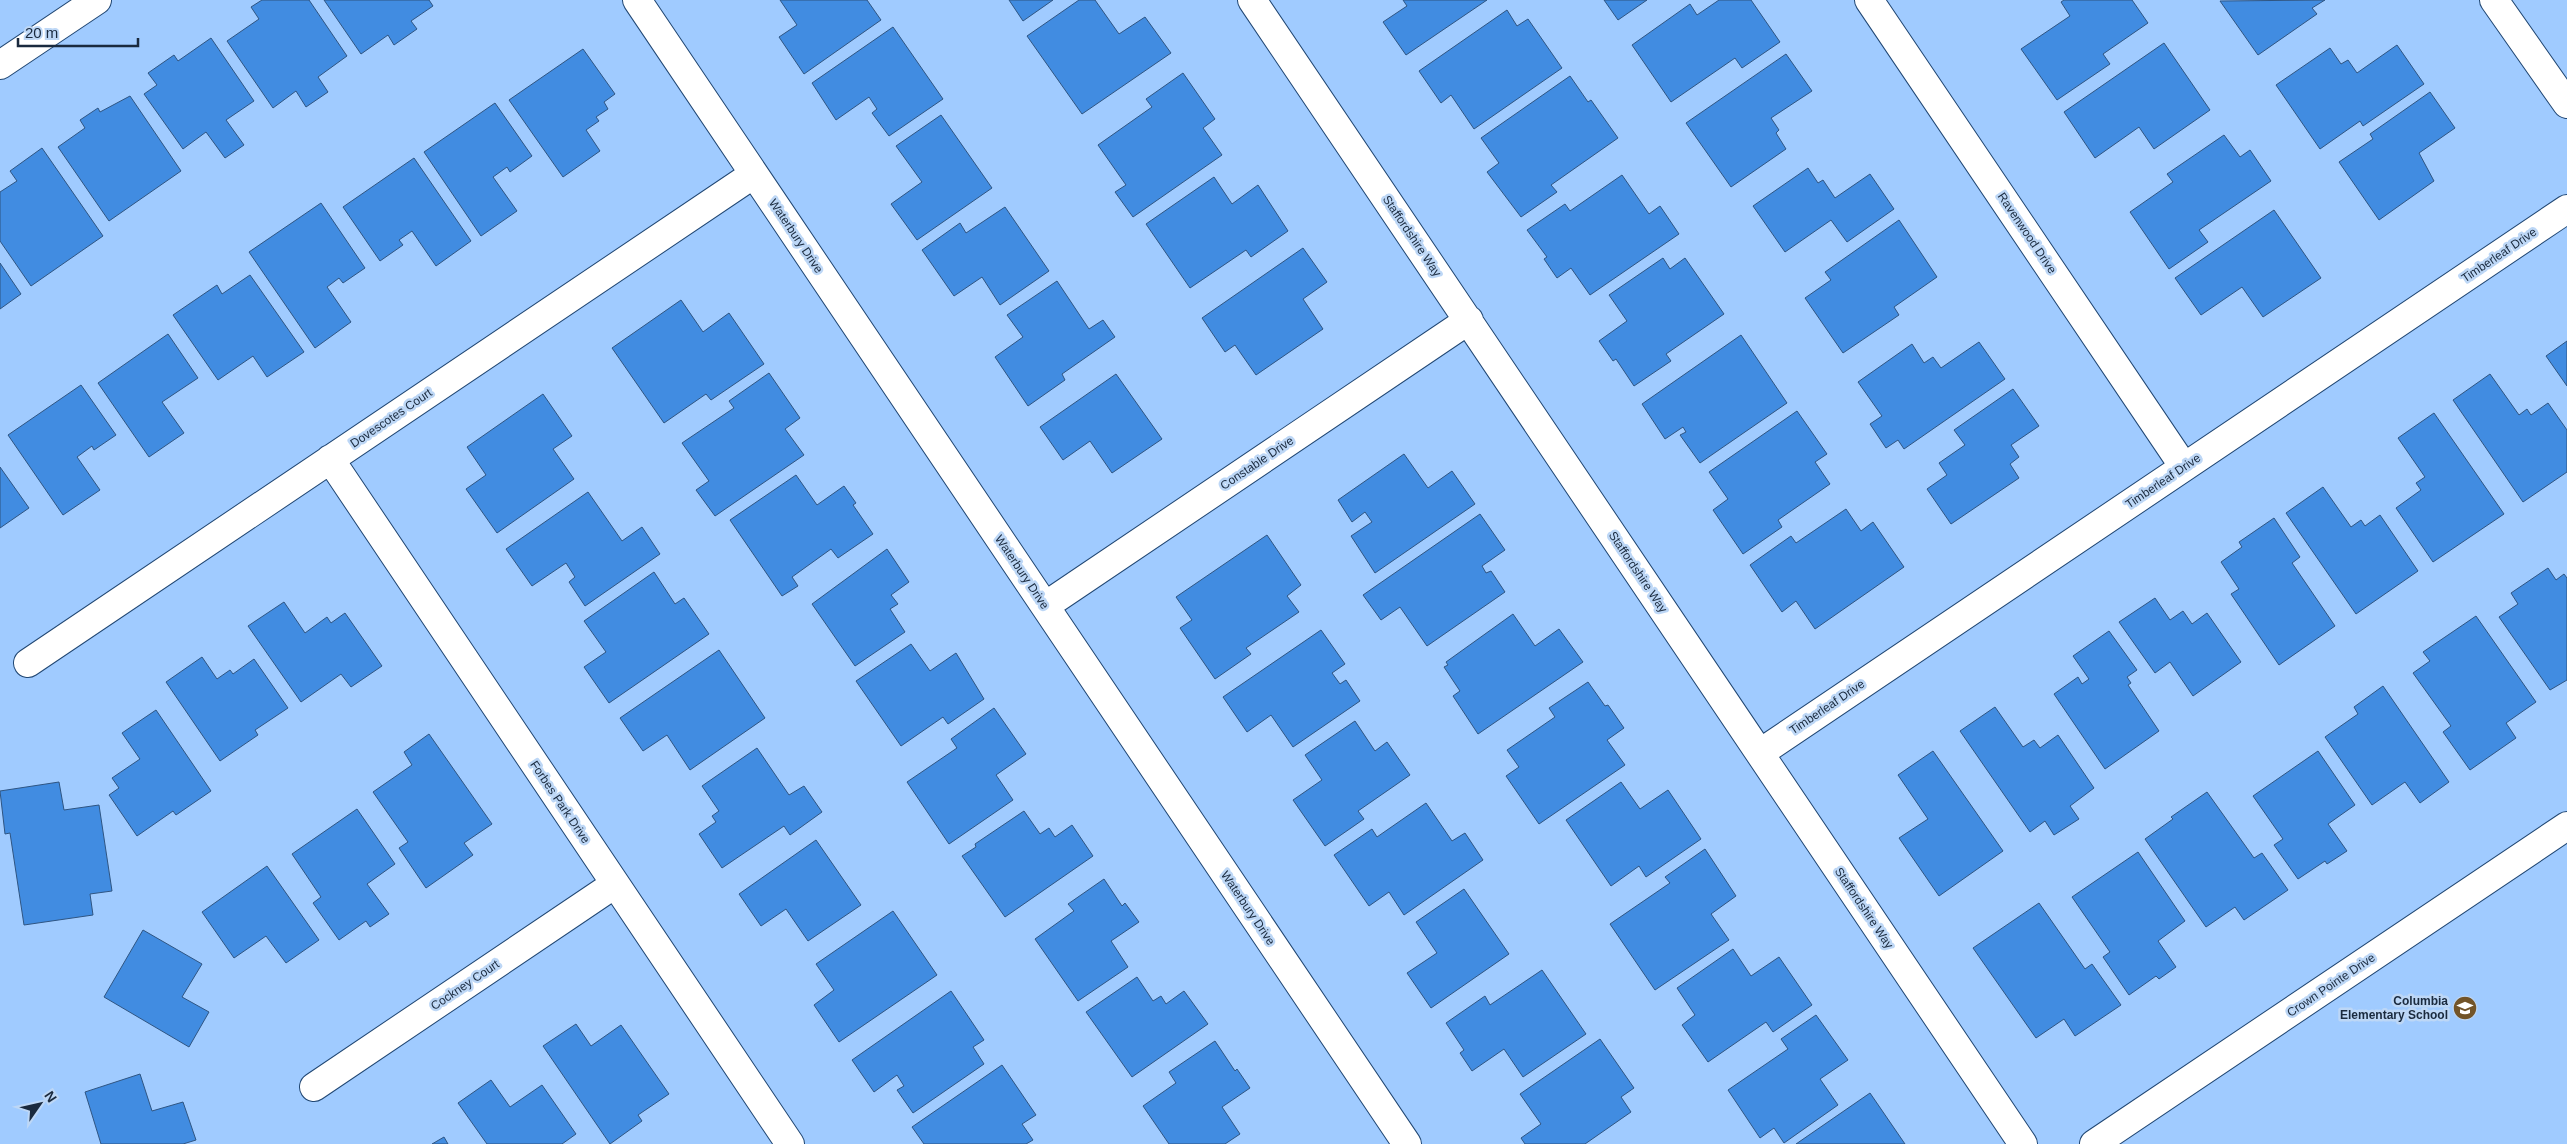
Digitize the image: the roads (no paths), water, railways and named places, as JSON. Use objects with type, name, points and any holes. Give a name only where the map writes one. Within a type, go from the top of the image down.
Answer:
[{"type":"street","points":[[0,65],[97,0]]},
{"type":"street","name":"Waterbury Drive","points":[[637,0],[1407,1144]]},
{"type":"street","name":"Staffordshire Way","points":[[1252,0],[2023,1144]]},
{"type":"street","name":"Ravenwood Drive","points":[[1869,0],[2184,467]]},
{"type":"street","points":[[2494,0],[2567,104]]},
{"type":"street","name":"Dovescotes Court","points":[[28,663],[754,174]]},
{"type":"street","name":"Timberleaf Drive","points":[[1760,752],[2567,209]]},
{"type":"street","name":"Constable Drive","points":[[1045,606],[1469,320]]},
{"type":"street","name":"Forbes Park Drive","points":[[330,459],[790,1144]]},
{"type":"street","name":"Crown Pointe Drive","points":[[2094,1144],[2567,826]]},
{"type":"street","name":"Cockney Court","points":[[314,1087],[615,884]]},
{"type":"place","name":"Columbia Elementary School","points":[[2465,1008]]}]
